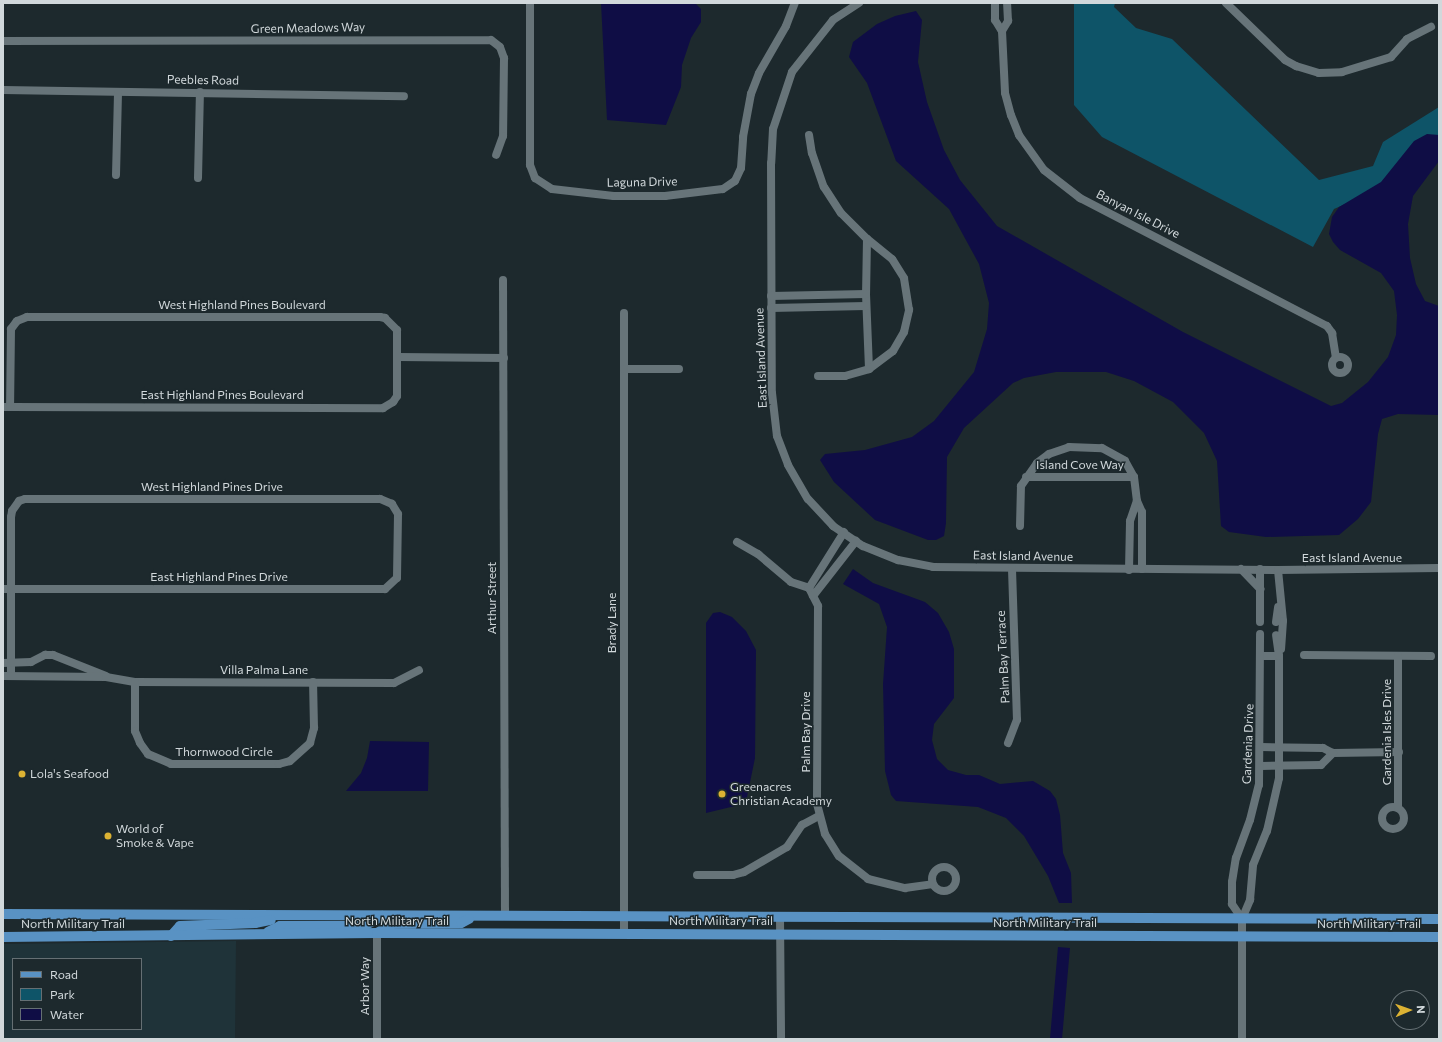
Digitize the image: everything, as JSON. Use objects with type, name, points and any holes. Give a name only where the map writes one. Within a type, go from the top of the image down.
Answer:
[{"type":"main road","name":"North Military Trail","points":[[3,914],[1439,919]]},
{"type":"main road","points":[[171,936],[180,926],[255,923],[284,915]]},
{"type":"main road","points":[[264,934],[280,926],[364,926],[383,916]]},
{"type":"main road","points":[[377,934],[394,923],[461,923],[474,916]]},
{"type":"main road","name":"North Military Trail","points":[[3,937],[264,934],[780,934],[1439,937]]},
{"type":"street","name":"Laguna Drive","points":[[530,3],[532,170],[542,184],[552,189],[614,196],[665,196],[692,191],[717,190],[735,181],[741,168],[743,137],[751,94],[759,73],[786,26],[795,3]]},
{"type":"street","name":"Banyan Isle Drive","points":[[994,3],[995,20],[1002,31],[1005,93],[1011,115],[1019,135],[1044,170],[1080,198],[1327,326],[1332,333],[1336,358]]},
{"type":"street","name":"Banyan Isle Drive","points":[[1002,31],[1008,21],[1007,3]]},
{"type":"street","points":[[1226,3],[1285,60],[1296,66],[1319,73],[1342,72],[1391,57],[1407,39],[1431,27]]},
{"type":"street","name":"East Island Avenue","points":[[856,4],[833,20],[792,72],[781,100],[773,129],[771,163],[772,393],[777,436],[788,465],[808,499],[833,526],[856,541],[898,560],[933,567],[1129,570],[1439,568]]},
{"type":"street","name":"Green Meadows Way","points":[[3,41],[491,40],[500,47],[504,58],[504,136],[496,155]]},
{"type":"street","name":"Peebles Road","points":[[3,90],[404,96]]},
{"type":"street","points":[[116,175],[118,92]]},
{"type":"street","points":[[198,178],[200,92]]},
{"type":"street","points":[[809,135],[812,153],[824,187],[841,213],[867,239],[884,251],[899,268],[909,299],[908,322],[900,342],[885,359],[869,369],[845,376],[818,376]]},
{"type":"street","points":[[867,239],[866,306],[869,369]]},
{"type":"street","name":"Arthur Street","points":[[503,280],[505,916]]},
{"type":"street","points":[[771,296],[866,294]]},
{"type":"street","points":[[771,308],[866,306]]},
{"type":"street","name":"Brady Lane","points":[[624,313],[624,934]]},
{"type":"street","name":"West Highland Pines Boulevard","points":[[7,407],[11,329],[21,318],[380,317],[386,318],[397,330],[398,357]]},
{"type":"street","points":[[398,357],[504,358]]},
{"type":"street","name":"East Highland Pines Boulevard","points":[[7,407],[383,408],[393,402],[397,396],[398,357]]},
{"type":"street","points":[[624,369],[679,369]]},
{"type":"street","name":"Island Cove Way","points":[[1020,526],[1020,496],[1026,477],[1037,462],[1049,454],[1080,446],[1102,448],[1120,457],[1131,469],[1134,477],[1137,502],[1142,512],[1142,569]]},
{"type":"street","name":"Island Cove Way","points":[[1026,477],[1134,477]]},
{"type":"street","name":"West Highland Pines Drive","points":[[7,589],[12,510],[25,499],[380,499],[392,504],[396,508],[398,544]]},
{"type":"street","name":"Island Cove Way","points":[[1129,570],[1130,521],[1137,502]]},
{"type":"street","points":[[811,592],[844,532]]},
{"type":"street","points":[[811,592],[856,541]]},
{"type":"street","points":[[738,542],[758,554],[792,582],[811,592]]},
{"type":"street","name":"East Highland Pines Drive","points":[[7,589],[385,589],[397,578],[398,544]]},
{"type":"street","name":"Palm Bay Terrace","points":[[1008,743],[1018,720],[1012,568]]},
{"type":"street","points":[[1241,569],[1260,589]]},
{"type":"street","points":[[1260,570],[1260,622]]},
{"type":"street","points":[[1242,1039],[1242,919],[1250,900],[1253,865],[1276,800],[1279,765],[1279,656],[1283,621],[1279,595],[1278,570]]},
{"type":"street","points":[[7,589],[7,676]]},
{"type":"street","name":"Palm Bay Drive","points":[[811,592],[818,606],[819,816],[831,845],[857,872],[892,886],[905,888],[933,884]]},
{"type":"street","points":[[1276,622],[1279,595]]},
{"type":"street","name":"Gardenia Drive","points":[[1242,919],[1232,904],[1232,882],[1236,858],[1250,820],[1259,785],[1261,766],[1260,634]]},
{"type":"street","points":[[1276,635],[1279,656]]},
{"type":"street","name":"Villa Palma Lane","points":[[7,662],[31,662],[45,655],[53,655],[96,670],[106,677]]},
{"type":"street","points":[[1304,655],[1431,656]]},
{"type":"street","points":[[1261,656],[1279,656]]},
{"type":"street","name":"Gardenia Isles Drive","points":[[1398,656],[1398,808]]},
{"type":"street","name":"Villa Palma Lane","points":[[7,676],[106,677],[135,682],[394,683],[419,670]]},
{"type":"street","name":"Thornwood Circle","points":[[135,682],[135,731],[140,743],[148,754],[171,764],[280,764],[290,761],[310,743],[314,728],[313,682]]},
{"type":"street","points":[[1261,747],[1323,748],[1333,753],[1399,752]]},
{"type":"street","points":[[1261,766],[1321,764],[1333,753]]},
{"type":"street","points":[[697,874],[733,875],[744,872],[787,847],[802,825],[819,816]]},
{"type":"street","points":[[780,917],[780,1039]]},
{"type":"street","name":"Arbor Way","points":[[377,934],[377,1039]]},
{"type":"shaded area","points":[[236,941],[235,1039],[3,1039],[3,944]]},
{"type":"green space","points":[[1074,3],[1115,3],[1114,7],[1136,28],[1172,39],[1319,180],[1373,166],[1383,142],[1439,107],[1439,146],[1373,192],[1334,209],[1313,247],[1102,137],[1074,105]]},
{"type":"water","points":[[601,3],[695,3],[701,9],[701,22],[691,38],[682,65],[681,87],[666,125],[607,120]]},
{"type":"water","points":[[916,11],[922,20],[918,62],[927,102],[944,150],[960,180],[997,226],[1183,332],[1331,406],[1342,403],[1368,382],[1388,357],[1396,335],[1397,315],[1394,291],[1381,273],[1340,250],[1333,242],[1329,234],[1332,217],[1339,207],[1381,182],[1414,141],[1427,134],[1439,135],[1439,161],[1413,196],[1408,224],[1410,258],[1416,284],[1425,301],[1439,306],[1439,415],[1398,414],[1382,419],[1378,434],[1371,502],[1358,519],[1339,535],[1266,537],[1229,532],[1221,526],[1217,461],[1204,433],[1173,402],[1134,381],[1106,372],[1056,372],[1024,378],[1013,383],[964,428],[947,457],[946,523],[944,536],[936,540],[928,540],[875,520],[834,482],[820,460],[825,454],[865,450],[912,437],[934,421],[974,372],[987,329],[989,303],[979,264],[949,209],[896,161],[867,83],[849,57],[853,42],[877,24],[895,16]]},
{"type":"water","points":[[853,569],[873,583],[925,602],[938,613],[949,632],[954,649],[954,698],[934,724],[932,740],[937,759],[948,770],[966,775],[979,775],[1000,784],[1033,781],[1050,791],[1056,799],[1060,815],[1063,853],[1071,873],[1072,903],[1059,903],[1048,876],[1024,836],[1006,818],[978,807],[896,801],[891,795],[885,771],[883,684],[887,627],[879,604],[843,584]]},
{"type":"water","points":[[720,612],[732,617],[746,631],[756,650],[755,758],[747,797],[735,806],[706,813],[706,623],[713,613]]},
{"type":"water","points":[[370,741],[429,742],[428,791],[346,791],[361,773],[367,758]]},
{"type":"water","points":[[1058,947],[1070,948],[1062,1039],[1050,1039]]},
{"type":"place","name":"Lola's Seafood","points":[[22,774]]},
{"type":"place","name":"Greenacres Christian Academy","points":[[722,794]]},
{"type":"place","name":"World of Smoke & Vape","points":[[108,836]]}]
